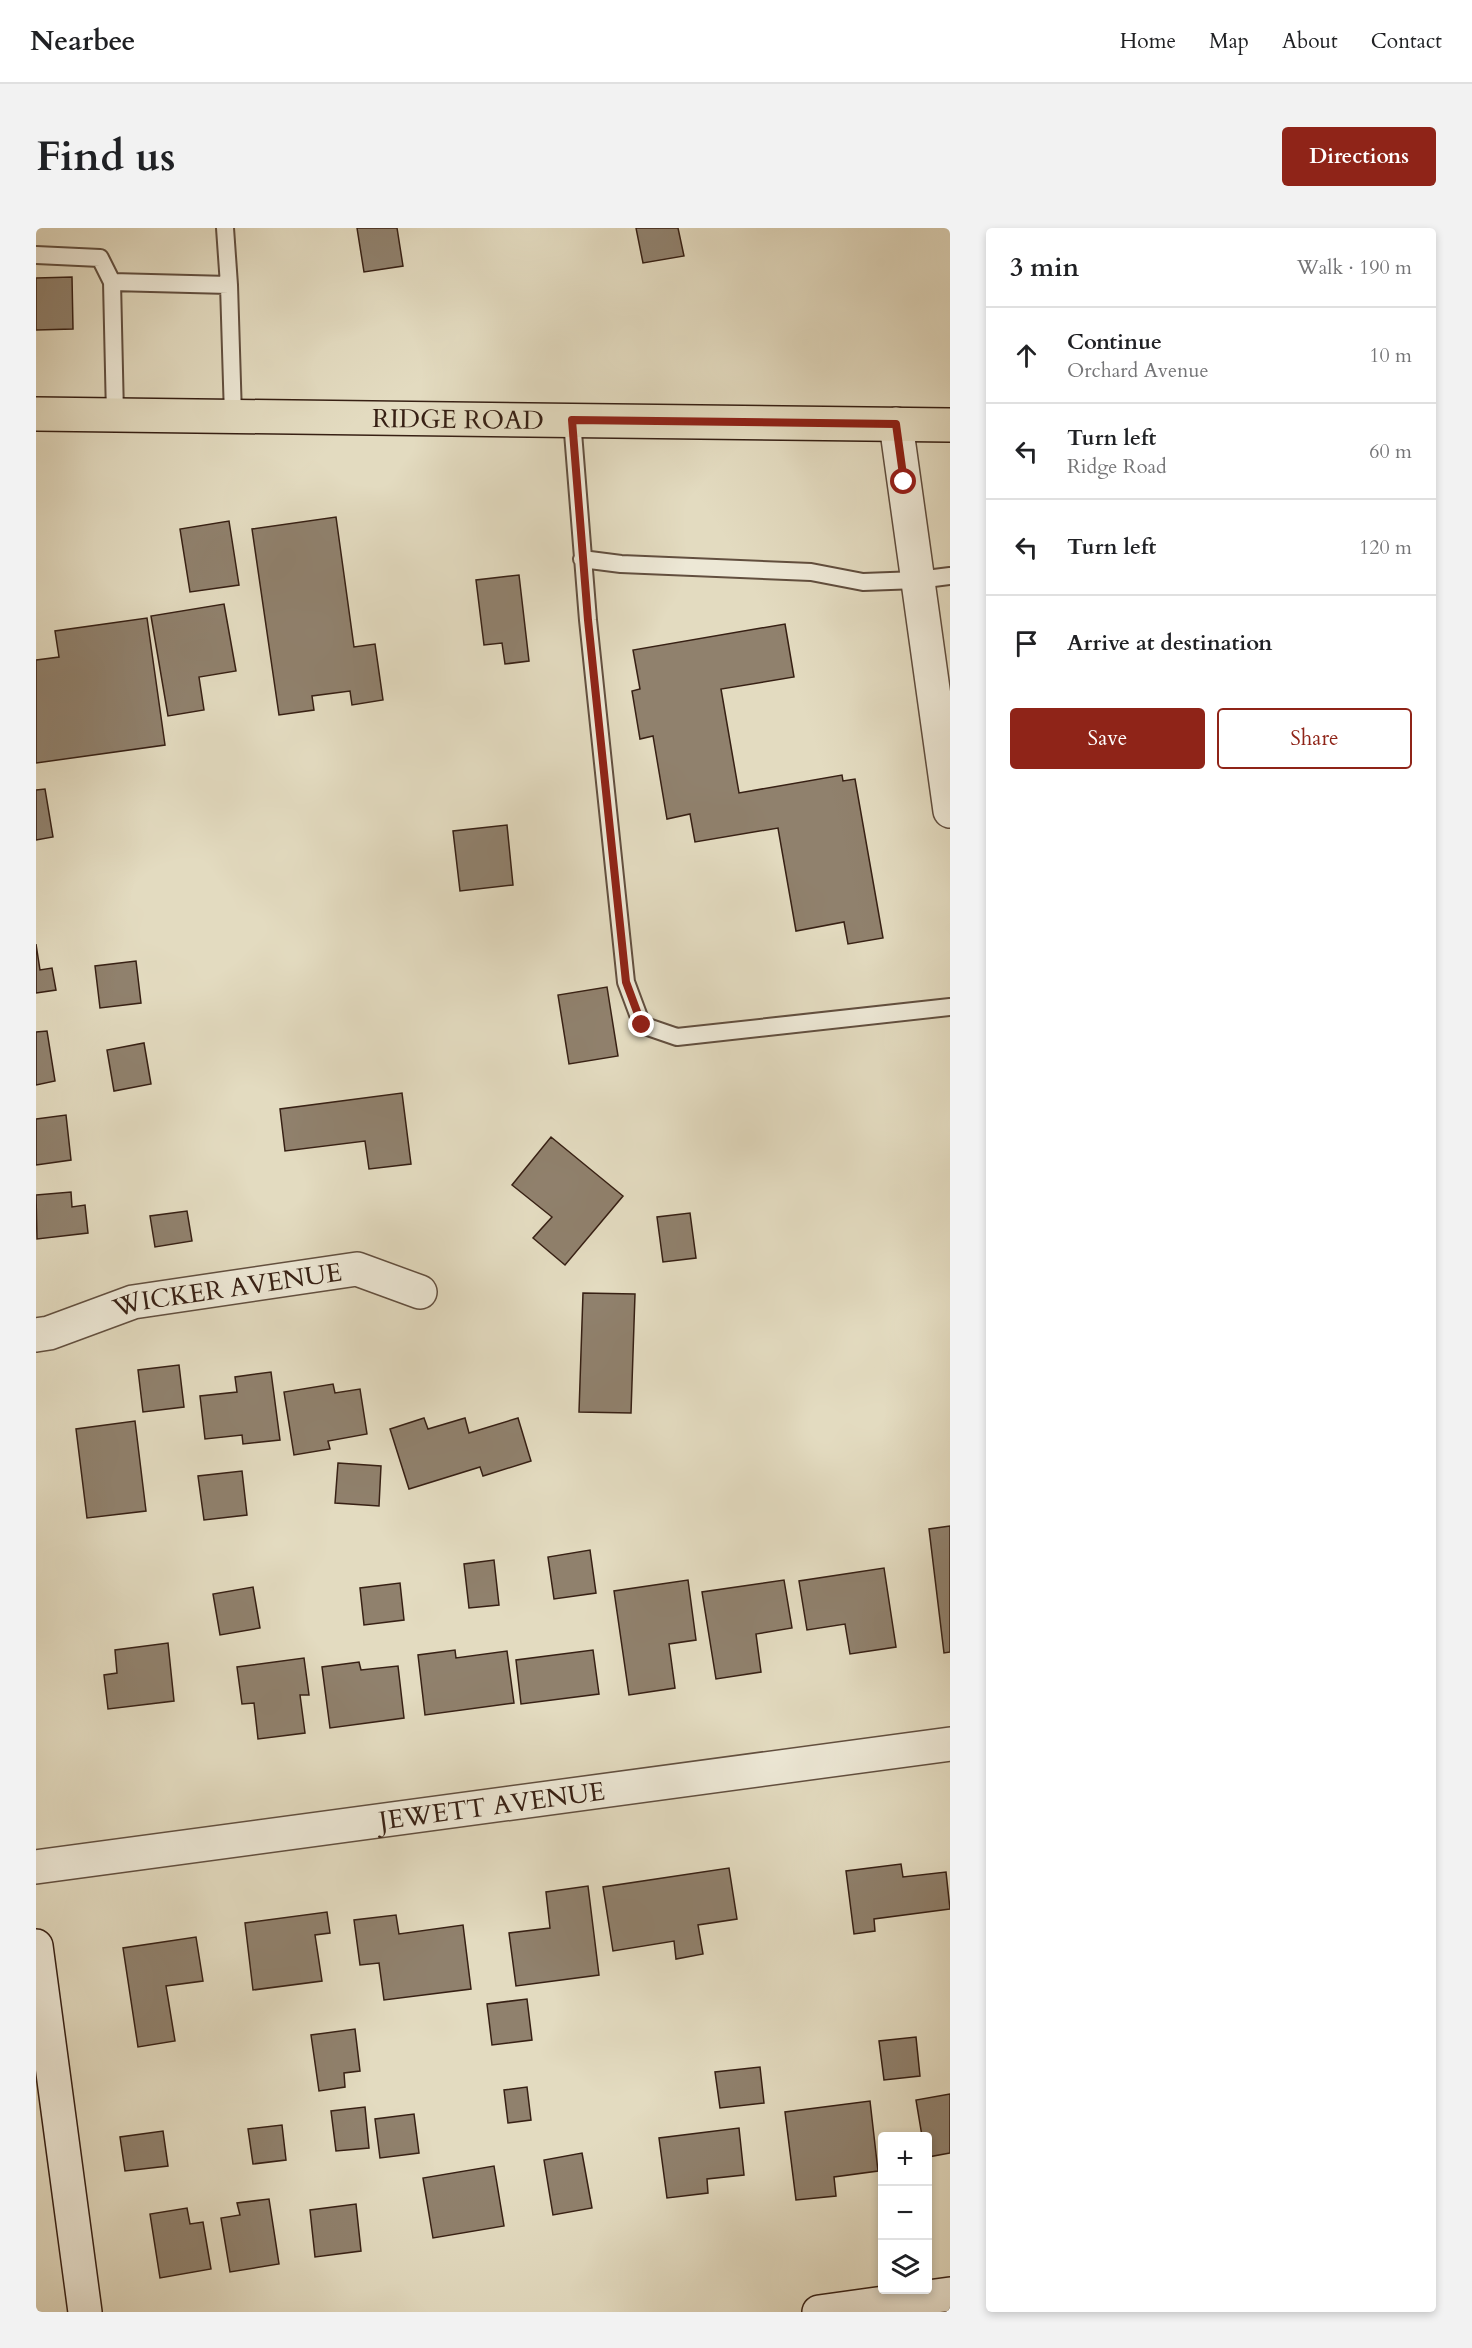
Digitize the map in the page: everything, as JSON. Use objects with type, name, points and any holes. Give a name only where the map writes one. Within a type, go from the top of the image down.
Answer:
[{"type":"main road","name":"RIDGE ROAD","points":[[36,414],[950,425]]},
{"type":"street","points":[[896,424],[950,806]]},
{"type":"street","name":"WICKER AVENUE","points":[[36,1335],[49,1334],[132,1302],[357,1269],[420,1292]]},
{"type":"street","name":"JEWETT AVENUE","points":[[36,1867],[950,1744]]},
{"type":"street","points":[[36,1946],[85,2312]]},
{"type":"street","points":[[819,2312],[950,2294]]},
{"type":"lane","points":[[225,228],[229,285],[232,416]]},
{"type":"lane","points":[[36,255],[100,258],[112,282],[115,415]]},
{"type":"lane","points":[[112,282],[229,285]]},
{"type":"lane","points":[[572,420],[582,559],[626,982],[642,1025],[677,1037],[950,1007]]},
{"type":"lane","points":[[582,559],[621,564],[811,572],[863,582],[950,576]]},
{"type":"building","points":[[357,228],[397,228],[403,266],[364,272]]},
{"type":"building","points":[[636,228],[678,228],[684,256],[643,263]]},
{"type":"building","points":[[72,277],[73,329],[36,330],[36,278]]},
{"type":"building","points":[[336,517],[354,647],[375,644],[383,700],[352,705],[350,691],[312,696],[314,710],[279,715],[252,529]]},
{"type":"building","points":[[229,521],[239,585],[190,592],[180,529]]},
{"type":"building","points":[[519,575],[529,661],[505,664],[502,643],[484,645],[476,580]]},
{"type":"building","points":[[224,604],[236,671],[199,677],[204,710],[168,716],[151,616]]},
{"type":"building","points":[[147,618],[165,745],[36,763],[36,660],[59,657],[55,631]]},
{"type":"building","points":[[785,624],[794,677],[721,689],[739,793],[842,775],[843,781],[855,779],[883,938],[848,944],[844,922],[796,931],[778,828],[695,842],[690,814],[667,819],[653,736],[640,739],[632,691],[640,689],[633,650]]},
{"type":"building","points":[[45,789],[53,837],[36,840],[36,790]]},
{"type":"building","points":[[507,825],[513,885],[460,891],[453,831]]},
{"type":"building","points":[[36,944],[40,970],[52,968],[56,990],[36,993]]},
{"type":"building","points":[[136,961],[141,1003],[100,1008],[95,966]]},
{"type":"building","points":[[607,987],[618,1056],[569,1064],[558,995]]},
{"type":"building","points":[[47,1031],[55,1081],[36,1085],[36,1032]]},
{"type":"building","points":[[144,1043],[151,1084],[114,1091],[107,1050]]},
{"type":"building","points":[[402,1093],[411,1164],[369,1169],[365,1141],[285,1151],[280,1109]]},
{"type":"building","points":[[66,1115],[71,1160],[36,1165],[36,1119]]},
{"type":"building","points":[[551,1137],[623,1196],[565,1265],[533,1238],[552,1217],[512,1185]]},
{"type":"building","points":[[71,1192],[72,1207],[85,1205],[88,1233],[37,1239],[36,1195]]},
{"type":"building","points":[[187,1211],[192,1241],[155,1247],[150,1216]]},
{"type":"building","points":[[690,1213],[696,1258],[663,1262],[657,1217]]},
{"type":"building","points":[[583,1293],[635,1294],[631,1413],[579,1412]]},
{"type":"building","points":[[179,1365],[184,1407],[143,1412],[138,1370]]},
{"type":"building","points":[[271,1372],[280,1440],[243,1444],[242,1435],[205,1439],[200,1396],[237,1392],[235,1377]]},
{"type":"building","points":[[333,1384],[335,1393],[360,1389],[367,1434],[328,1441],[330,1449],[294,1455],[284,1392]]},
{"type":"building","points":[[424,1418],[428,1429],[465,1418],[469,1433],[518,1418],[531,1461],[483,1476],[480,1467],[409,1489],[390,1429]]},
{"type":"building","points":[[135,1421],[146,1511],[87,1518],[76,1429]]},
{"type":"building","points":[[338,1463],[381,1466],[379,1506],[335,1503]]},
{"type":"building","points":[[242,1471],[247,1515],[204,1520],[198,1476]]},
{"type":"building","points":[[950,1526],[950,1652],[944,1653],[929,1529]]},
{"type":"building","points":[[590,1550],[596,1593],[554,1599],[548,1557]]},
{"type":"building","points":[[494,1560],[499,1605],[469,1608],[464,1564]]},
{"type":"building","points":[[884,1568],[896,1647],[850,1654],[845,1624],[807,1630],[799,1581]]},
{"type":"building","points":[[688,1580],[696,1640],[669,1644],[675,1688],[629,1695],[614,1591]]},
{"type":"building","points":[[784,1580],[792,1628],[756,1634],[761,1672],[716,1679],[702,1592]]},
{"type":"building","points":[[400,1583],[404,1620],[364,1625],[360,1588]]},
{"type":"building","points":[[253,1587],[260,1628],[220,1635],[213,1594]]},
{"type":"building","points":[[168,1643],[174,1701],[108,1709],[104,1675],[117,1673],[115,1650]]},
{"type":"building","points":[[455,1650],[456,1658],[507,1651],[514,1703],[425,1715],[418,1655]]},
{"type":"building","points":[[593,1650],[599,1694],[521,1704],[516,1660]]},
{"type":"building","points":[[304,1658],[309,1695],[300,1695],[305,1733],[258,1739],[254,1703],[242,1704],[237,1667]]},
{"type":"building","points":[[359,1662],[361,1670],[398,1666],[404,1718],[330,1728],[322,1667]]},
{"type":"building","points":[[901,1864],[903,1877],[946,1872],[950,1909],[874,1919],[875,1931],[854,1934],[846,1871]]},
{"type":"building","points":[[729,1868],[737,1919],[698,1925],[703,1954],[676,1959],[674,1941],[613,1951],[603,1887]]},
{"type":"building","points":[[588,1886],[599,1975],[516,1986],[509,1933],[550,1928],[546,1892]]},
{"type":"building","points":[[327,1912],[330,1933],[315,1935],[322,1981],[253,1990],[245,1923]]},
{"type":"building","points":[[396,1915],[399,1934],[463,1925],[471,1989],[384,2000],[379,1963],[360,1965],[354,1920]]},
{"type":"building","points":[[196,1937],[203,1981],[166,1986],[175,2041],[138,2047],[123,1948]]},
{"type":"building","points":[[527,1999],[532,2040],[492,2045],[487,2004]]},
{"type":"building","points":[[355,2029],[360,2071],[344,2073],[345,2087],[319,2091],[311,2035]]},
{"type":"building","points":[[916,2037],[920,2076],[884,2080],[879,2041]]},
{"type":"building","points":[[760,2067],[764,2103],[720,2108],[715,2072]]},
{"type":"building","points":[[527,2087],[531,2120],[508,2123],[504,2090]]},
{"type":"building","points":[[950,2094],[950,2153],[932,2156],[932,2132],[921,2132],[916,2100]]},
{"type":"building","points":[[870,2101],[878,2171],[834,2177],[836,2196],[796,2200],[785,2112]]},
{"type":"building","points":[[365,2107],[369,2148],[336,2151],[331,2111]]},
{"type":"building","points":[[414,2114],[419,2153],[380,2158],[375,2119]]},
{"type":"building","points":[[282,2125],[286,2160],[253,2164],[248,2129]]},
{"type":"building","points":[[739,2128],[744,2175],[707,2179],[708,2193],[667,2198],[659,2138]]},
{"type":"building","points":[[163,2131],[168,2166],[125,2171],[120,2137]]},
{"type":"building","points":[[582,2153],[592,2208],[553,2215],[544,2160]]},
{"type":"building","points":[[494,2166],[504,2226],[433,2238],[423,2178]]},
{"type":"building","points":[[269,2199],[279,2264],[230,2272],[221,2218],[240,2215],[237,2203]]},
{"type":"building","points":[[356,2204],[361,2251],[315,2257],[310,2210]]},
{"type":"building","points":[[187,2208],[190,2224],[203,2222],[211,2269],[160,2278],[150,2214]]},
{"type":"route","points":[[642,1025],[626,982],[588,620],[572,420],[896,424],[904,482]]}]
